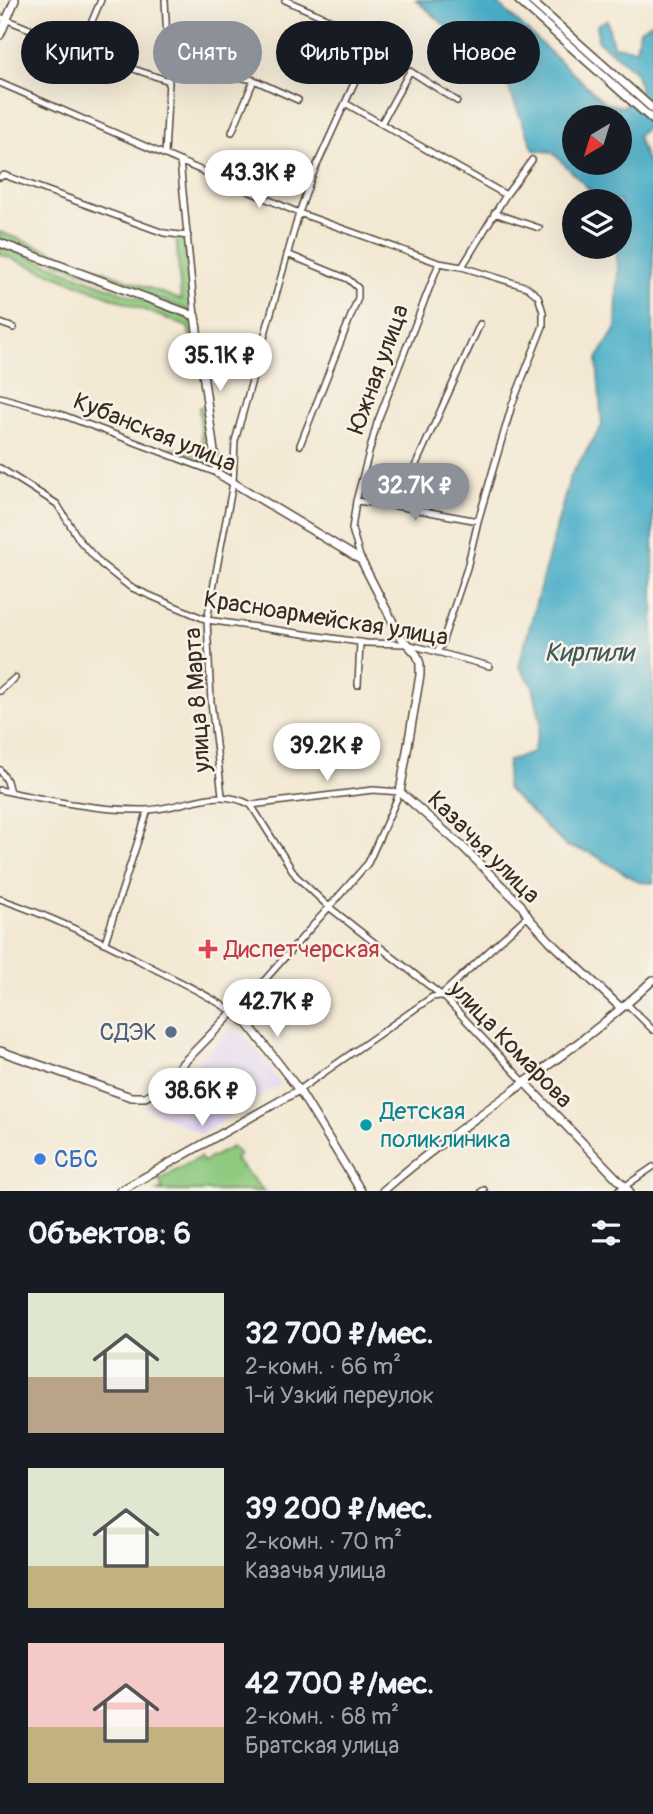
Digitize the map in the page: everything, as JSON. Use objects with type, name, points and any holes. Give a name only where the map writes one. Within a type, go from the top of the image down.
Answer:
[{"type":"main road","points":[[0,35],[3,19],[15,0]]},
{"type":"main road","points":[[518,0],[616,83],[653,109]]},
{"type":"main road","points":[[530,0],[653,120]]},
{"type":"main road","points":[[0,244],[195,316],[216,473]]},
{"type":"main road","name":"Кубанская улица","points":[[216,473],[361,560]]},
{"type":"main road","name":"Южная улица","points":[[361,560],[400,636],[417,655],[420,668],[400,792]]},
{"type":"main road","name":"Казачья улица","points":[[400,792],[463,847],[522,905],[529,918],[584,975],[624,1006]]},
{"type":"main road","points":[[383,1191],[449,1137],[525,1083],[624,1006],[653,980]]},
{"type":"main road","points":[[0,1051],[131,1097],[141,1098],[156,1091],[233,1013],[248,1024],[299,1090],[361,1191]]},
{"type":"main road","name":"улица Комарова","points":[[525,1083],[624,1190]]},
{"type":"main road","points":[[120,1191],[299,1090]]},
{"type":"street","points":[[92,21],[101,0]]},
{"type":"street","points":[[165,0],[166,21]]},
{"type":"street","name":"улица 8 Марта","points":[[222,795],[211,702],[207,620],[233,483],[235,441],[299,213],[312,176],[370,48],[368,40],[360,33],[285,0]]},
{"type":"street","points":[[3,19],[21,26]]},
{"type":"street","points":[[382,122],[410,71],[457,101]]},
{"type":"street","points":[[0,83],[299,213],[439,263],[462,267],[527,287],[538,296],[543,312],[543,326],[512,405],[467,568],[441,646],[436,652]]},
{"type":"street","points":[[165,154],[169,84]]},
{"type":"street","points":[[232,132],[252,84]]},
{"type":"street","points":[[262,84],[298,100]]},
{"type":"street","points":[[345,103],[506,195]]},
{"type":"street","points":[[462,267],[494,213],[532,160]]},
{"type":"street","points":[[180,161],[195,316]]},
{"type":"street","points":[[0,177],[4,175],[164,233],[188,236]]},
{"type":"street","points":[[494,213],[539,228]]},
{"type":"street","points":[[287,254],[348,279],[358,288],[358,299],[300,445]]},
{"type":"street","name":"Южная улица","points":[[361,560],[352,528],[356,501],[377,423],[439,263]]},
{"type":"street","points":[[0,323],[13,328]]},
{"type":"street","points":[[397,506],[480,324]]},
{"type":"street","name":"Кубанская улица","points":[[0,397],[60,414],[216,473]]},
{"type":"street","name":"Красноармейская улица","points":[[0,468],[57,504],[80,541],[101,564],[130,587],[207,620],[360,642],[407,644],[489,666]]},
{"type":"street","points":[[356,501],[478,521]]},
{"type":"street","points":[[358,685],[360,642]]},
{"type":"street","points":[[0,691],[15,678]]},
{"type":"street","points":[[0,770],[10,792]]},
{"type":"street","points":[[0,790],[90,807],[148,810],[222,795]]},
{"type":"street","name":"Казачья улица","points":[[222,795],[238,798],[251,805],[373,790],[400,792]]},
{"type":"street","points":[[0,899],[41,913],[105,942],[200,992],[233,1013],[368,863],[400,792]]},
{"type":"street","name":"улица Комарова","points":[[251,805],[296,876],[329,907],[446,999],[525,1083]]},
{"type":"street","points":[[105,942],[148,810]]},
{"type":"street","points":[[299,1090],[432,997],[440,996],[524,919],[529,918]]},
{"type":"street","name":"Казачья улица","points":[[624,1006],[653,1030]]},
{"type":"street","points":[[624,1190],[653,1167]]},
{"type":"shaded area","points":[[232,1028],[241,1033],[263,1057],[280,1084],[201,1134],[142,1105],[165,1098]]},
{"type":"green space","points":[[0,232],[181,300],[176,237],[185,237],[192,306],[188,310],[0,241]]},
{"type":"green space","points":[[3,247],[184,316],[193,323],[196,345],[192,346],[188,327],[0,254]]},
{"type":"green space","points":[[199,407],[204,407],[211,462],[208,467],[169,453],[171,447],[203,457]]},
{"type":"green space","points":[[232,1147],[239,1154],[235,1160],[264,1191],[158,1191],[163,1188],[159,1180],[200,1157],[203,1162]]},
{"type":"water","name":"Кирпили","points":[[416,0],[494,0],[517,21],[440,21]]},
{"type":"water","name":"Кирпили","points":[[607,20],[613,46],[636,49],[640,30],[653,22],[653,120],[637,137],[647,161],[653,165],[653,883],[639,882],[591,853],[566,846],[506,788],[508,761],[533,752],[541,723],[533,686],[519,666],[570,477],[602,426],[597,359],[616,328],[617,259],[632,259],[632,189],[589,189],[575,175],[632,175],[632,105],[625,105],[641,89],[634,70],[598,41],[597,25]]},
{"type":"water","name":"Кирпили","points":[[540,43],[605,103],[614,105],[562,105],[562,162],[552,152],[534,150],[507,84],[540,84]]},
{"type":"place","name":"Диспетчерская","points":[[208,949]]},
{"type":"place","name":"СДЭК","points":[[171,1032]]},
{"type":"place","name":"Детская поликлиника","points":[[366,1125]]},
{"type":"place","name":"СБС","points":[[40,1159]]}]
